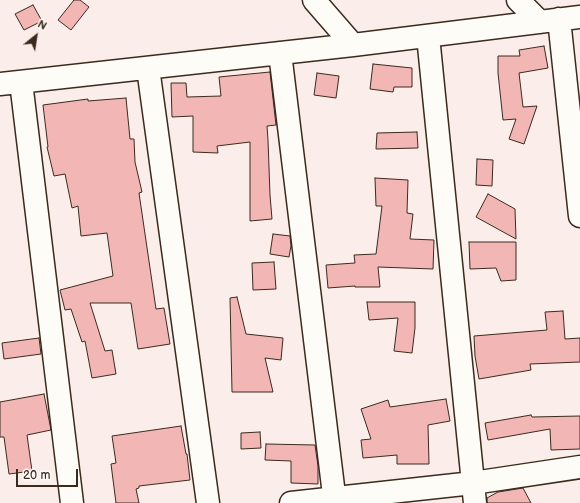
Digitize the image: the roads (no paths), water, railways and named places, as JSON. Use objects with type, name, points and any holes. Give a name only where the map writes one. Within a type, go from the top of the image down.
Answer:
[{"type":"street","points":[[314,0],[353,45]]},
{"type":"street","points":[[518,0],[560,19]]},
{"type":"street","points":[[72,503],[10,83],[353,45],[560,19]]},
{"type":"street","points":[[560,19],[580,216]]},
{"type":"street","points":[[428,36],[474,493]]},
{"type":"street","points":[[280,53],[334,500]]},
{"type":"street","points":[[148,68],[208,503]]},
{"type":"street","points":[[291,503],[474,493],[580,467]]}]
